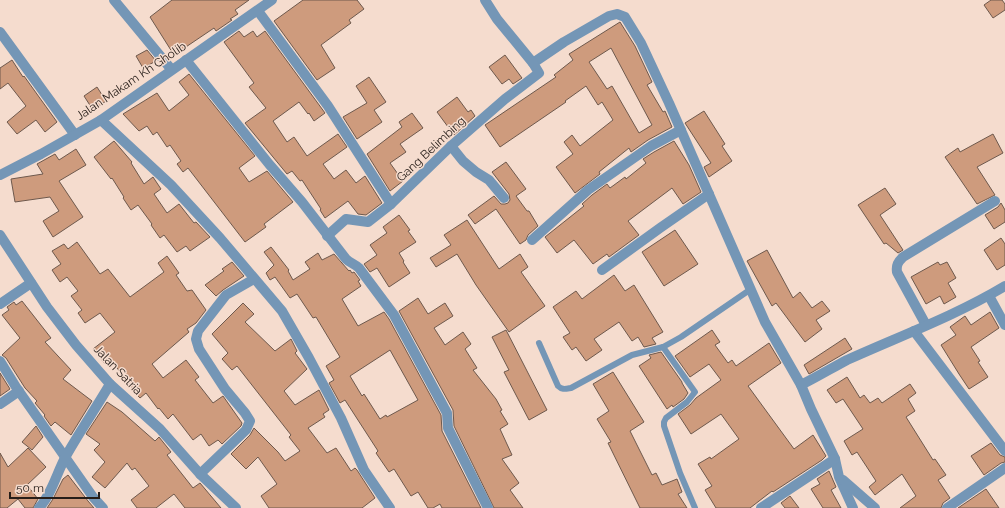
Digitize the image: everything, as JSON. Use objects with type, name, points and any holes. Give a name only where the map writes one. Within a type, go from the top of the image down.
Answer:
[{"type":"street","points":[[114,0],[171,70]]},
{"type":"street","name":"Jalan Makam Kh Gholib","points":[[0,175],[101,120],[186,60],[258,6],[272,0]]},
{"type":"street","points":[[485,0],[533,63],[564,42],[609,16],[617,14],[625,17],[641,43],[681,130],[765,322],[801,385],[835,459],[840,477],[853,508]]},
{"type":"street","points":[[258,6],[338,121],[391,204]]},
{"type":"street","points":[[0,32],[75,135]]},
{"type":"street","points":[[186,60],[269,164],[302,202],[327,236],[350,263],[359,268],[394,315],[447,414],[448,428],[488,508]]},
{"type":"street","name":"Gang Belimbing","points":[[327,236],[346,219],[368,222],[391,204],[451,146],[505,99],[539,73],[533,63]]},
{"type":"street","points":[[101,120],[177,191],[220,238],[282,312],[309,358],[341,418],[364,470],[390,508]]},
{"type":"street","points":[[532,240],[588,190],[651,146],[681,130]]},
{"type":"street","points":[[451,146],[476,172],[489,180],[504,198]]},
{"type":"street","points":[[602,270],[709,194]]},
{"type":"street","points":[[926,325],[897,272],[896,266],[898,262],[910,253],[995,201]]},
{"type":"street","name":"Jalan Satria","points":[[0,235],[47,307],[76,345],[110,384],[160,429],[200,474],[236,508]]},
{"type":"street","points":[[200,474],[246,430],[250,421],[225,389],[199,349],[196,339],[198,331],[226,295],[254,279]]},
{"type":"street","points":[[0,304],[31,283]]},
{"type":"street","points":[[801,385],[847,360],[914,332],[989,296],[1005,286]]},
{"type":"street","points":[[989,296],[1005,325]]},
{"type":"street","points":[[914,332],[1005,451]]},
{"type":"street","points":[[0,361],[19,391],[93,497],[103,508]]},
{"type":"street","points":[[39,508],[66,457],[110,384]]},
{"type":"street","points":[[0,404],[19,391]]},
{"type":"street","points":[[761,508],[835,459]]},
{"type":"street","points":[[947,508],[1005,468]]},
{"type":"street","points":[[840,477],[875,508]]},
{"type":"lane","points":[[539,344],[558,386],[561,389],[571,388],[632,355],[663,347],[681,337],[751,289]]},
{"type":"lane","points":[[663,347],[695,392],[687,402],[666,418],[664,422],[680,473],[695,508]]},
{"type":"building","points":[[172,0],[249,0],[235,10],[238,14],[230,19],[232,20],[216,31],[214,28],[174,55],[150,17]]},
{"type":"building","points":[[303,0],[357,0],[364,9],[349,20],[351,23],[321,45],[335,68],[317,80],[274,21]]},
{"type":"building","points":[[991,0],[1002,0],[1005,4],[1005,10],[993,18],[984,5]]},
{"type":"building","points":[[620,22],[635,46],[652,82],[647,85],[663,112],[665,111],[672,127],[648,140],[631,152],[629,148],[599,172],[600,174],[575,193],[556,167],[573,154],[564,142],[572,135],[580,146],[613,120],[602,102],[598,105],[586,86],[565,101],[566,102],[500,147],[485,125],[556,77],[554,75],[573,60],[569,54]],"holes":[[[611,48],[652,125],[639,133],[612,86],[607,89],[589,62]]]},
{"type":"building","points":[[239,31],[244,37],[253,31],[257,37],[265,31],[325,113],[314,121],[299,102],[273,121],[287,142],[294,137],[307,156],[338,134],[347,147],[323,164],[334,179],[346,170],[356,183],[365,176],[382,203],[366,215],[358,214],[348,201],[325,218],[320,210],[321,209],[302,180],[300,181],[292,171],[287,174],[245,123],[266,108],[249,87],[254,83],[224,42]]},
{"type":"building","points":[[147,50],[156,61],[143,68],[136,56]]},
{"type":"building","points":[[505,55],[522,78],[513,84],[509,79],[502,84],[489,67]]},
{"type":"building","points":[[12,60],[57,122],[45,132],[36,120],[17,134],[7,122],[26,106],[8,83],[0,89],[0,68]]},
{"type":"building","points":[[189,74],[255,156],[239,168],[249,182],[267,171],[293,202],[264,224],[266,227],[245,242],[188,168],[183,172],[177,164],[181,161],[170,145],[167,147],[157,132],[153,135],[147,126],[139,131],[123,114],[157,93],[169,111],[189,95],[179,82]]},
{"type":"building","points":[[369,77],[386,102],[374,110],[382,122],[357,139],[343,117],[367,103],[356,86]]},
{"type":"building","points":[[97,87],[106,101],[93,110],[84,96]]},
{"type":"building","points":[[457,97],[468,112],[471,110],[475,116],[454,135],[437,112]]},
{"type":"building","points":[[704,111],[725,144],[722,146],[732,161],[709,177],[704,167],[711,163],[685,123]]},
{"type":"building","points":[[412,113],[423,128],[400,144],[406,152],[390,163],[403,181],[390,191],[367,154],[402,127],[399,122]]},
{"type":"building","points":[[993,134],[1003,153],[977,167],[995,195],[977,204],[945,157],[958,148],[960,152]]},
{"type":"building","points":[[114,141],[132,162],[131,163],[144,184],[153,177],[161,189],[154,194],[167,213],[179,204],[194,223],[196,222],[210,237],[190,251],[186,246],[177,252],[164,235],[160,238],[138,205],[131,210],[112,178],[111,179],[94,157]]},
{"type":"building","points":[[674,141],[689,165],[701,192],[683,204],[672,188],[628,221],[639,235],[609,257],[607,254],[593,264],[574,240],[557,253],[545,237],[584,206],[582,204],[592,195],[607,184],[610,188],[625,177],[626,179],[646,163],[643,159]]},
{"type":"building","points":[[76,149],[86,165],[59,181],[83,217],[53,237],[43,221],[59,211],[50,197],[15,202],[11,179],[43,174],[37,164],[55,154],[59,160]]},
{"type":"building","points":[[506,162],[526,189],[516,196],[527,211],[529,211],[538,226],[528,235],[526,240],[520,244],[496,209],[475,224],[468,215],[494,196],[501,204],[508,203],[510,200],[509,194],[492,172]]},
{"type":"building","points":[[885,188],[896,204],[880,215],[903,250],[898,253],[886,243],[884,244],[858,205]]},
{"type":"building","points":[[1001,203],[1005,210],[1005,222],[994,229],[985,215],[998,207]]},
{"type":"building","points":[[399,215],[410,230],[408,231],[416,242],[399,253],[410,273],[389,287],[377,268],[370,272],[364,264],[377,255],[370,245],[387,233],[383,227]]},
{"type":"building","points":[[467,220],[499,269],[520,254],[528,267],[521,272],[545,306],[509,332],[476,285],[457,254],[436,267],[430,258],[451,245],[444,235]]},
{"type":"building","points":[[675,230],[698,264],[664,286],[642,252]]},
{"type":"building","points":[[1001,238],[1005,244],[1005,265],[997,270],[984,250]]},
{"type":"building","points":[[77,242],[100,274],[108,269],[130,297],[164,272],[158,263],[167,256],[179,273],[176,275],[187,291],[192,290],[206,310],[196,323],[187,329],[189,332],[152,364],[163,378],[186,360],[199,377],[195,380],[213,403],[223,396],[242,423],[241,426],[222,444],[218,440],[209,446],[201,434],[193,440],[173,414],[168,419],[146,393],[140,398],[132,390],[133,389],[111,360],[105,364],[93,349],[115,332],[100,313],[85,323],[78,313],[82,310],[71,296],[78,291],[67,277],[60,282],[52,270],[61,264],[52,251],[64,244],[68,249]]},
{"type":"building","points":[[271,247],[289,270],[288,271],[293,280],[310,269],[305,262],[318,253],[322,260],[334,254],[349,271],[350,270],[352,273],[354,272],[360,280],[358,281],[361,286],[342,299],[358,326],[384,312],[389,319],[441,415],[442,431],[481,508],[442,508],[440,504],[433,508],[428,508],[418,492],[411,496],[394,469],[389,472],[376,453],[378,451],[345,400],[340,403],[329,383],[334,380],[326,366],[340,357],[316,317],[313,318],[297,294],[290,298],[275,277],[270,280],[266,273],[274,265],[264,252]],"holes":[[[390,350],[418,400],[387,417],[386,415],[380,419],[364,394],[362,396],[350,376]]]},
{"type":"building","points":[[767,250],[793,298],[800,292],[812,308],[822,301],[830,311],[816,320],[822,329],[805,342],[776,303],[772,306],[747,261]]},
{"type":"building","points":[[232,262],[244,276],[216,296],[205,285],[224,271],[222,269]]},
{"type":"building","points":[[938,262],[940,265],[947,262],[956,278],[948,283],[956,297],[944,304],[940,296],[926,304],[911,277]]},
{"type":"building","points":[[614,275],[625,291],[634,285],[663,332],[652,338],[656,344],[644,347],[638,337],[632,341],[619,322],[594,339],[602,350],[586,361],[576,347],[572,350],[563,337],[570,333],[553,307],[576,291],[582,299]]},
{"type":"building","points":[[418,298],[428,314],[445,303],[453,316],[434,328],[445,345],[463,332],[471,344],[465,349],[477,368],[473,370],[496,399],[502,410],[500,411],[508,424],[500,429],[512,455],[502,459],[519,483],[510,490],[523,508],[494,508],[454,426],[453,410],[399,311]]},
{"type":"building","points":[[22,301],[51,338],[45,342],[71,370],[63,379],[92,401],[71,435],[55,422],[51,426],[44,416],[45,415],[35,403],[37,401],[25,388],[6,358],[2,355],[20,338],[2,315],[9,310],[7,307],[14,302],[16,305]]},
{"type":"building","points":[[243,303],[254,314],[245,322],[275,351],[291,339],[297,351],[295,353],[307,369],[284,391],[295,405],[319,390],[329,410],[323,414],[325,417],[308,428],[327,453],[336,448],[351,471],[355,468],[357,470],[375,498],[362,508],[269,508],[261,496],[277,484],[258,457],[246,469],[231,454],[250,435],[254,428],[285,461],[300,451],[289,437],[291,435],[237,366],[232,370],[222,359],[228,353],[212,334]]},
{"type":"building","points":[[990,312],[999,328],[971,347],[980,361],[978,362],[988,377],[969,389],[941,345],[956,335],[950,327],[965,316],[971,325]]},
{"type":"building","points":[[506,330],[547,410],[529,420],[504,372],[509,370],[492,337]]},
{"type":"building","points":[[712,330],[720,342],[715,345],[728,363],[732,360],[736,366],[769,343],[781,363],[748,386],[794,449],[813,435],[826,456],[773,492],[772,491],[750,508],[716,508],[705,490],[712,486],[698,464],[710,457],[711,459],[739,439],[721,414],[691,434],[678,414],[690,405],[696,398],[721,380],[709,364],[690,377],[675,356]]},
{"type":"building","points":[[845,338],[852,349],[809,374],[804,365]]},
{"type":"building","points":[[661,352],[688,393],[684,399],[673,407],[672,405],[667,409],[639,366],[651,358],[649,355]]},
{"type":"building","points":[[613,372],[644,422],[630,431],[652,475],[656,473],[662,485],[677,479],[682,492],[678,494],[687,508],[640,508],[608,443],[611,442],[597,419],[609,411],[593,384]]},
{"type":"building","points":[[0,373],[10,389],[0,396]]},
{"type":"building","points":[[847,377],[860,398],[864,395],[870,403],[878,398],[882,403],[910,384],[916,393],[908,399],[915,411],[906,417],[933,460],[935,459],[946,475],[938,480],[950,498],[943,503],[941,508],[900,508],[916,496],[902,474],[875,495],[869,487],[876,481],[857,452],[852,455],[844,441],[863,429],[843,399],[836,403],[827,390]]},
{"type":"building","points":[[107,402],[122,412],[155,441],[159,437],[171,452],[167,455],[193,488],[200,483],[221,508],[185,508],[174,494],[156,508],[137,508],[131,500],[149,486],[135,468],[132,470],[127,463],[105,488],[92,477],[105,462],[94,450],[100,444],[86,434]]},
{"type":"building","points":[[36,426],[43,437],[32,450],[22,442]]},
{"type":"building","points":[[991,443],[1000,455],[1005,457],[1005,462],[1001,463],[984,475],[971,456]]},
{"type":"building","points":[[28,448],[46,467],[27,485],[38,499],[33,508],[25,508],[18,499],[7,508],[0,508],[0,453],[8,467]]},
{"type":"building","points":[[829,471],[836,487],[831,490],[841,508],[823,508],[811,489],[820,484],[817,479]]},
{"type":"building","points":[[68,475],[94,508],[47,508],[63,479]]},
{"type":"building","points":[[986,489],[999,508],[958,508]]},
{"type":"building","points":[[790,496],[799,508],[785,508],[781,503]]}]
